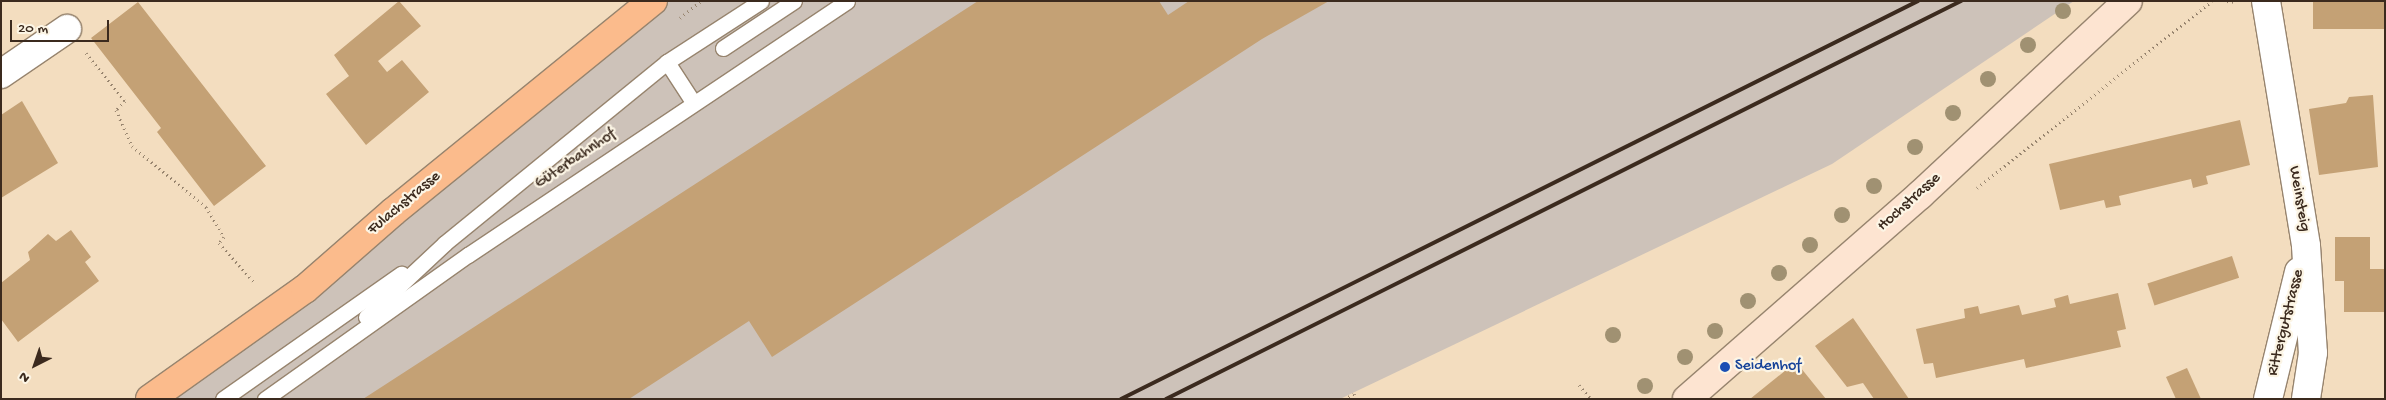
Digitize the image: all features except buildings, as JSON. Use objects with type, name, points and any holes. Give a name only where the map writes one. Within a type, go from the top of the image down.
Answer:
[{"type":"main road","name":"Fulachstrasse","points":[[150,399],[305,289],[393,212],[653,1]]},
{"type":"street","name":"Hochstrasse","points":[[1687,399],[1920,195],[2128,1]]},
{"type":"street","name":"Weinsteig","points":[[2266,1],[2306,246],[2313,353],[2306,399]]},
{"type":"street","points":[[1,74],[67,29]]},
{"type":"street","name":"Rittergutstrasse","points":[[2268,399],[2306,246]]},
{"type":"lane","name":"Güterbahnhof","points":[[328,352],[445,243],[667,62],[761,1]]},
{"type":"lane","points":[[723,48],[794,1]]},
{"type":"lane","name":"Güterbahnhof","points":[[266,399],[328,352],[694,102],[847,1]]},
{"type":"lane","points":[[667,62],[694,102]]},
{"type":"lane","points":[[223,399],[445,243]]},
{"type":"path","points":[[1972,192],[2212,1]]},
{"type":"path","points":[[67,29],[125,102],[116,110],[132,146],[206,207],[224,237],[219,243],[254,282]]},
{"type":"path","points":[[1579,385],[1591,399]]},
{"type":"path","points":[[1344,399],[1354,394],[1357,399]]},
{"type":"shaded area","points":[[653,1],[2074,1],[1832,164],[1340,399],[150,399]]},
{"type":"railway","points":[[1121,399],[1918,1]]},
{"type":"railway","points":[[1166,399],[1961,1]]},
{"type":"place","name":"Seidenhof","points":[[1725,367]]}]
